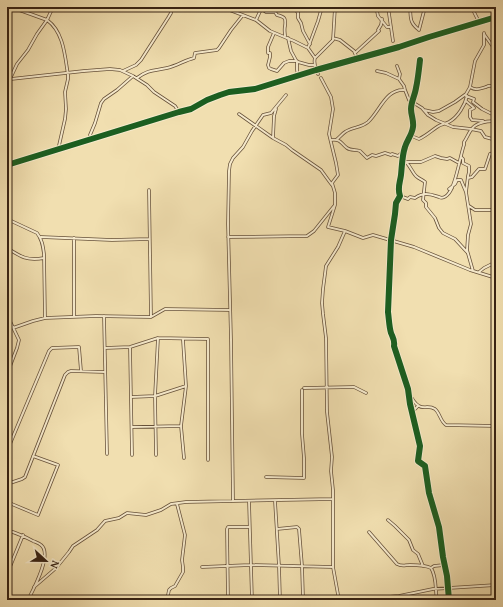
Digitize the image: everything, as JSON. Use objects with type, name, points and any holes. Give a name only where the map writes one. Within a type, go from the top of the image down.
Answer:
[{"type":"street","points":[[11,7],[52,23],[62,40],[68,79],[65,92],[65,119],[58,150]]},
{"type":"street","points":[[7,82],[17,64],[28,50],[47,20],[53,7]]},
{"type":"street","points":[[123,71],[136,65],[141,60],[171,13],[172,7]]},
{"type":"street","points":[[222,7],[256,20],[274,32],[308,48],[315,58]]},
{"type":"street","points":[[294,7],[298,13]]},
{"type":"street","points":[[300,7],[298,18],[310,44]]},
{"type":"street","points":[[308,48],[322,7]]},
{"type":"street","points":[[318,74],[314,65],[315,58],[333,38],[335,7]]},
{"type":"street","points":[[371,7],[377,11],[378,16],[387,27],[391,27]]},
{"type":"street","points":[[388,7],[393,41]]},
{"type":"street","points":[[392,7],[403,10],[408,7],[410,19],[419,30],[424,7]]},
{"type":"street","points":[[473,7],[479,22]]},
{"type":"street","points":[[256,20],[262,8],[266,12],[275,12],[277,15],[285,19],[284,29],[291,51],[297,62],[298,76]]},
{"type":"street","points":[[137,78],[150,70],[168,68],[194,58],[195,53],[217,50],[242,15]]},
{"type":"street","points":[[7,165],[190,109],[207,100],[229,92],[255,89],[496,17]]},
{"type":"street","points":[[355,54],[379,31],[378,30],[382,19]]},
{"type":"street","points":[[274,32],[268,48],[268,52],[270,53],[269,68],[277,71],[284,63],[289,62],[314,65]]},
{"type":"street","points":[[412,132],[414,137],[419,139],[455,118],[466,102],[466,96],[476,60],[484,45],[484,33],[496,51]]},
{"type":"street","points":[[333,38],[340,40],[355,54],[357,58]]},
{"type":"street","points":[[492,46],[496,45]]},
{"type":"street","points":[[420,60],[416,89],[411,110],[413,124],[412,132],[404,151],[398,184],[398,192],[400,196],[408,199],[410,197],[415,198],[423,194],[443,198],[449,194],[464,142],[467,139],[471,129],[480,123],[496,121]]},
{"type":"street","points":[[397,66],[400,74],[399,79]]},
{"type":"street","points":[[10,79],[67,72],[110,69],[123,71],[137,78],[175,106],[179,112]]},
{"type":"street","points":[[377,71],[386,72],[399,79],[404,86],[409,100],[423,109],[432,118],[456,128],[481,131],[485,137],[496,140]]},
{"type":"street","points":[[90,135],[104,99],[133,76]]},
{"type":"street","points":[[321,78],[332,97],[333,109],[329,130],[338,175],[332,184]]},
{"type":"street","points":[[470,86],[471,88],[477,90],[489,86],[496,86]]},
{"type":"street","points":[[336,140],[346,131],[362,126],[368,122],[392,92],[405,90]]},
{"type":"street","points":[[233,501],[228,237],[229,171],[233,158],[243,148],[263,115],[271,113],[286,95]]},
{"type":"street","points":[[423,109],[433,112],[439,111],[466,96],[473,98],[473,102],[478,106],[496,116]]},
{"type":"street","points":[[466,102],[474,108],[470,110],[470,117],[472,120],[486,122]]},
{"type":"street","points":[[273,138],[274,116],[277,106]]},
{"type":"street","points":[[239,114],[321,170],[332,184],[335,192],[335,205],[328,227],[345,230],[363,238],[373,235],[421,249],[473,271],[496,278]]},
{"type":"street","points":[[331,140],[338,140],[349,150],[359,151],[367,158],[372,155],[376,156],[385,154],[398,156],[404,151]]},
{"type":"street","points":[[468,178],[472,177],[479,169],[485,169],[490,154],[496,152]]},
{"type":"street","points":[[403,162],[421,162],[435,156],[447,159],[450,158],[459,163]]},
{"type":"street","points":[[460,157],[463,159],[463,163],[469,166],[467,195]]},
{"type":"street","points":[[406,162],[417,177],[425,182],[423,200],[426,203],[428,210],[435,218],[439,228],[443,233],[455,239],[468,253]]},
{"type":"street","points":[[452,186],[454,187],[449,188],[455,184],[457,180],[461,180],[467,195],[471,224],[468,235],[468,253],[473,271]]},
{"type":"street","points":[[149,190],[151,317]]},
{"type":"street","points":[[400,196],[396,203],[390,240],[389,322],[391,333],[395,340],[394,346],[408,391],[411,398],[418,406],[436,410],[442,422],[446,424],[496,426]]},
{"type":"street","points":[[228,237],[308,236],[314,231],[335,205]]},
{"type":"street","points":[[469,206],[475,210],[496,210]]},
{"type":"street","points":[[7,220],[37,233],[40,237],[43,245],[44,258],[45,318]]},
{"type":"street","points":[[339,600],[333,568],[332,457],[328,418],[326,338],[322,303],[326,266],[338,247],[345,230]]},
{"type":"street","points":[[40,237],[112,240],[149,239]]},
{"type":"street","points":[[74,238],[74,317]]},
{"type":"street","points":[[7,248],[18,255],[34,260],[44,258]]},
{"type":"street","points":[[478,272],[496,262]]},
{"type":"street","points":[[13,328],[45,318],[104,316],[151,317],[166,309],[230,310]]},
{"type":"street","points":[[7,315],[19,340],[7,374]]},
{"type":"street","points":[[104,316],[107,454]]},
{"type":"street","points":[[105,348],[130,347],[158,338],[183,340],[208,339],[208,460]]},
{"type":"street","points":[[156,456],[155,396],[158,338]]},
{"type":"street","points":[[183,340],[186,386],[181,426],[184,458]]},
{"type":"street","points":[[7,451],[49,351],[52,348],[79,347],[81,371]]},
{"type":"street","points":[[130,347],[132,455]]},
{"type":"street","points":[[7,484],[24,478],[27,473],[65,375],[71,371],[105,372]]},
{"type":"street","points":[[131,397],[155,396],[186,386]]},
{"type":"street","points":[[266,477],[304,478],[302,434],[303,389],[354,387],[366,393]]},
{"type":"street","points":[[408,391],[420,446],[418,460],[425,466],[439,527],[447,576],[449,600]]},
{"type":"street","points":[[412,412],[418,406]]},
{"type":"street","points":[[132,427],[181,426]]},
{"type":"street","points":[[7,502],[38,515],[58,465],[33,456]]},
{"type":"street","points":[[34,588],[56,568],[73,546],[97,530],[105,521],[119,518],[126,513],[146,515],[161,510],[171,504],[186,502],[332,499]]},
{"type":"street","points":[[249,501],[252,600]]},
{"type":"street","points":[[275,501],[280,600]]},
{"type":"street","points":[[167,600],[169,590],[175,586],[183,572],[182,560],[186,535],[177,504]]},
{"type":"street","points":[[388,520],[409,540],[413,550],[418,554],[423,566]]},
{"type":"street","points":[[228,600],[227,529],[228,527],[249,527]]},
{"type":"street","points":[[277,530],[297,527],[299,529],[302,566],[302,600]]},
{"type":"street","points":[[7,530],[23,535],[44,548],[42,569],[28,600]]},
{"type":"street","points":[[369,532],[400,566],[410,565],[431,568],[434,566],[444,565]]},
{"type":"street","points":[[7,574],[23,535]]},
{"type":"street","points":[[202,567],[250,565],[333,568]]},
{"type":"street","points":[[431,568],[434,572],[437,600]]},
{"type":"street","points":[[352,600],[399,596],[436,589],[496,585]]},
{"type":"cycle path","points":[[7,165],[191,109],[207,100],[229,92],[255,89],[496,17]]},
{"type":"cycle path","points":[[420,60],[417,85],[411,106],[413,127],[403,154],[399,188],[400,196],[396,203],[391,240],[388,312],[390,330],[408,389],[420,446],[418,461],[425,466],[429,493],[439,527],[447,576],[449,600]]}]
